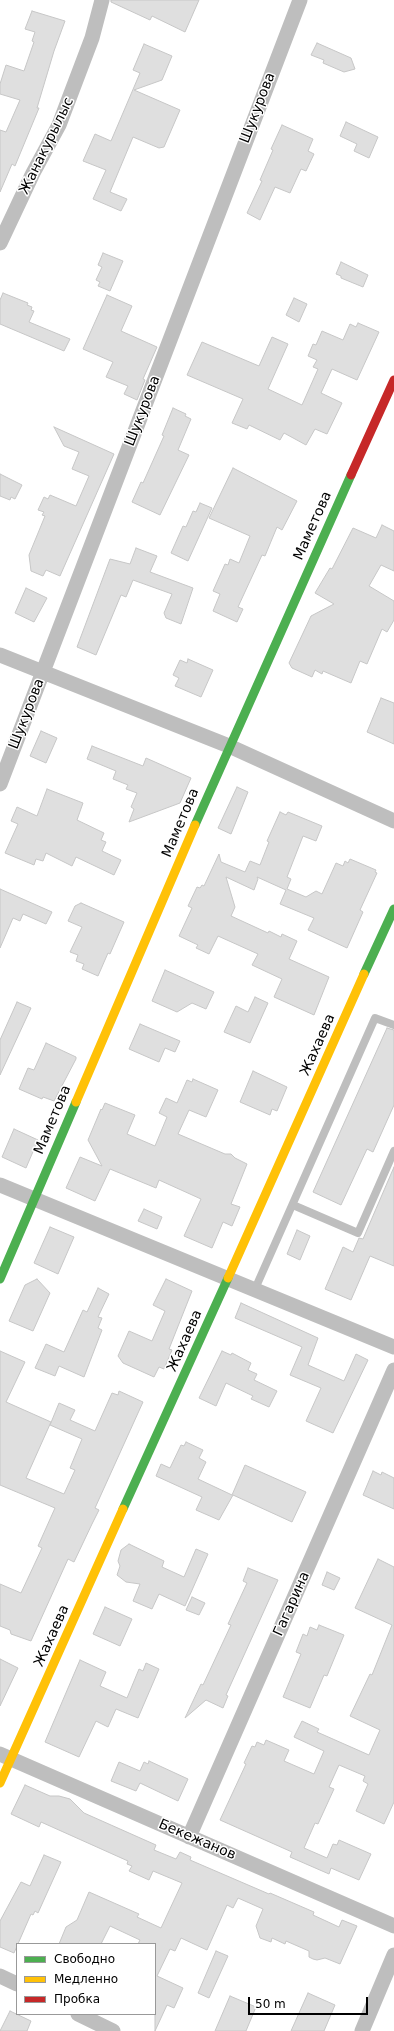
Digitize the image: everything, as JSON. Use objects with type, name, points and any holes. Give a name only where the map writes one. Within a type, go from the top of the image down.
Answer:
[{"type":"street","name":"Жанакурылыс","points":[[0,243],[33,173],[60,125],[92,38],[102,0]]},
{"type":"street","name":"Шукурова","points":[[0,784],[300,0]]},
{"type":"street","name":"Маметова","points":[[0,1279],[229,746],[394,380]]},
{"type":"street","points":[[0,655],[229,746],[394,821]]},
{"type":"street","name":"Жахаева","points":[[0,1783],[6,1757],[228,1279],[394,909]]},
{"type":"street","points":[[0,1185],[394,1347]]},
{"type":"street","name":"Гагарина","points":[[189,1837],[394,1370]]},
{"type":"street","name":"Бекежанов","points":[[6,1757],[394,1926]]},
{"type":"street","points":[[362,2031],[394,1955]]},
{"type":"street","points":[[0,1976],[16,1984]]},
{"type":"street","points":[[80,2015],[113,2031]]},
{"type":"lane","points":[[255,1289],[375,1018],[394,1025]]},
{"type":"lane","points":[[293,1205],[358,1233],[394,1151]]},
{"type":"building","points":[[111,0],[199,0],[185,32],[152,16],[150,20],[111,2]]},
{"type":"building","points":[[32,11],[65,21],[54,51],[37,108],[39,108],[15,166],[12,164],[0,192],[0,130],[6,132],[20,100],[0,94],[0,84],[6,65],[24,71],[34,42],[32,41],[35,32],[25,29]]},
{"type":"building","points":[[317,43],[351,58],[355,69],[344,72],[323,63],[324,60],[311,55]]},
{"type":"building","points":[[144,44],[172,56],[162,80],[134,90],[180,110],[164,147],[159,148],[133,137],[110,192],[127,199],[121,211],[93,199],[106,170],[83,161],[95,134],[111,141],[140,73],[133,70]]},
{"type":"building","points":[[346,122],[378,137],[369,158],[354,151],[357,144],[340,136]]},
{"type":"building","points":[[282,125],[313,139],[308,151],[314,154],[306,171],[301,169],[290,193],[275,187],[260,220],[247,213],[262,181],[260,180],[273,150],[271,149]]},
{"type":"building","points":[[103,253],[123,261],[110,291],[98,286],[100,282],[96,280],[102,267],[98,265]]},
{"type":"building","points":[[341,262],[368,275],[363,287],[341,278],[341,276],[336,274]]},
{"type":"building","points":[[3,293],[28,303],[27,305],[32,307],[31,310],[34,311],[29,322],[70,339],[64,351],[0,324],[0,300]]},
{"type":"building","points":[[107,295],[132,306],[121,331],[157,347],[143,379],[145,380],[137,400],[124,394],[128,386],[106,377],[113,362],[83,349]]},
{"type":"building","points":[[294,298],[307,304],[299,322],[286,315]]},
{"type":"building","points":[[358,323],[379,332],[357,380],[332,369],[321,393],[342,403],[327,434],[315,429],[306,445],[284,433],[280,440],[249,425],[247,429],[232,423],[243,399],[187,375],[202,342],[259,366],[272,337],[288,344],[268,389],[302,405],[318,369],[313,367],[317,360],[308,356],[313,344],[316,345],[322,331],[343,340],[350,324],[356,327]]},
{"type":"building","points":[[173,408],[186,414],[185,416],[191,419],[178,450],[189,455],[160,515],[132,502],[141,482],[143,483],[164,436],[162,435]]},
{"type":"building","points":[[54,427],[114,454],[60,576],[46,570],[43,576],[31,571],[29,555],[45,516],[42,515],[44,512],[38,510],[44,497],[48,499],[50,495],[76,506],[89,476],[72,469],[79,452],[64,446]]},
{"type":"building","points":[[233,468],[297,501],[282,530],[277,527],[265,556],[262,555],[238,607],[243,609],[237,622],[213,611],[220,594],[213,591],[225,564],[228,565],[230,559],[239,563],[250,536],[209,518]]},
{"type":"building","points":[[0,474],[22,485],[15,499],[11,497],[10,500],[0,496]]},
{"type":"building","points":[[200,503],[212,508],[188,561],[171,553],[183,526],[186,527],[193,511],[196,512]]},
{"type":"building","points":[[382,525],[394,531],[394,571],[381,565],[369,586],[394,601],[394,620],[387,632],[382,629],[367,664],[360,661],[351,683],[323,671],[322,674],[315,670],[312,677],[292,668],[289,663],[311,616],[334,604],[315,593],[330,568],[332,569],[353,528],[376,538]]},
{"type":"building","points":[[136,548],[157,556],[150,572],[193,588],[181,624],[166,618],[164,613],[172,594],[133,580],[126,597],[121,595],[96,655],[77,647],[110,559],[130,564]]},
{"type":"building","points":[[26,588],[47,598],[34,622],[15,613]]},
{"type":"building","points":[[188,659],[213,670],[201,697],[175,686],[179,678],[173,675],[180,660],[187,663]]},
{"type":"building","points":[[381,698],[394,703],[394,744],[367,732]]},
{"type":"building","points":[[41,731],[57,738],[46,763],[30,756]]},
{"type":"building","points":[[92,746],[143,766],[146,758],[191,778],[180,803],[129,822],[134,809],[131,807],[137,793],[126,789],[128,785],[113,779],[116,771],[87,759]]},
{"type":"building","points":[[237,787],[248,792],[231,834],[218,828]]},
{"type":"building","points":[[47,789],[83,803],[77,820],[104,833],[101,840],[106,842],[102,851],[121,860],[114,875],[76,857],[72,866],[46,853],[43,861],[36,859],[34,865],[5,853],[18,824],[11,821],[17,807],[37,816]]},
{"type":"building","points":[[280,812],[286,815],[288,812],[322,826],[316,841],[303,836],[287,877],[291,879],[287,889],[306,897],[316,891],[322,894],[336,863],[343,866],[345,861],[348,863],[350,859],[376,870],[375,872],[377,873],[360,910],[363,912],[347,948],[308,930],[314,918],[280,904],[286,890],[257,877],[258,879],[254,890],[226,877],[235,907],[231,916],[268,933],[269,931],[281,937],[282,934],[297,941],[289,959],[329,977],[314,1015],[274,997],[282,979],[252,965],[258,954],[218,936],[209,954],[196,948],[198,945],[179,936],[192,908],[188,906],[197,887],[200,888],[202,885],[204,886],[219,854],[221,862],[245,872],[250,861],[260,865],[269,842],[267,841]]},
{"type":"building","points":[[0,889],[52,912],[46,924],[23,914],[20,921],[13,918],[0,948]]},
{"type":"building","points":[[81,903],[124,922],[110,954],[108,953],[98,976],[82,969],[84,964],[76,961],[78,955],[70,952],[82,927],[68,921],[75,906]]},
{"type":"building","points":[[165,970],[214,992],[206,1009],[192,1003],[177,1012],[152,1001]]},
{"type":"building","points":[[255,997],[268,1003],[250,1043],[224,1032],[236,1006],[248,1012]]},
{"type":"building","points":[[17,1002],[31,1008],[0,1075],[0,1040]]},
{"type":"building","points":[[140,1024],[180,1041],[175,1052],[165,1048],[159,1062],[129,1049]]},
{"type":"building","points":[[387,1028],[394,1030],[394,1105],[373,1152],[367,1149],[341,1205],[313,1192]]},
{"type":"building","points":[[46,1043],[76,1057],[54,1101],[43,1097],[42,1099],[19,1089],[28,1068],[34,1070]]},
{"type":"building","points":[[253,1071],[287,1087],[277,1111],[272,1109],[270,1115],[240,1102]]},
{"type":"building","points":[[193,1079],[218,1090],[206,1117],[189,1110],[178,1134],[225,1154],[231,1154],[235,1158],[247,1164],[231,1204],[240,1207],[232,1226],[223,1222],[212,1248],[184,1236],[201,1199],[159,1180],[156,1188],[110,1169],[95,1201],[66,1188],[80,1157],[102,1166],[88,1140],[105,1103],[135,1115],[127,1134],[155,1146],[167,1117],[159,1113],[166,1098],[177,1103],[187,1080],[192,1082]]},
{"type":"building","points":[[14,1129],[38,1140],[26,1168],[2,1157]]},
{"type":"building","points":[[394,1167],[394,1266],[370,1256],[351,1300],[325,1289],[343,1247],[353,1252],[359,1238],[363,1239]]},
{"type":"building","points":[[144,1209],[162,1217],[157,1229],[138,1221]]},
{"type":"building","points":[[50,1227],[74,1237],[58,1274],[34,1263]]},
{"type":"building","points":[[297,1230],[310,1236],[300,1260],[287,1254]]},
{"type":"building","points":[[37,1279],[50,1293],[33,1331],[9,1321],[25,1285]]},
{"type":"building","points":[[166,1279],[192,1291],[169,1349],[172,1350],[164,1369],[159,1367],[154,1377],[123,1363],[118,1356],[129,1331],[152,1341],[165,1311],[153,1305]]},
{"type":"building","points":[[98,1288],[109,1294],[98,1317],[102,1318],[98,1328],[102,1330],[84,1377],[59,1366],[55,1376],[35,1368],[46,1344],[64,1352],[83,1310],[87,1312]]},
{"type":"building","points":[[241,1303],[318,1338],[308,1365],[344,1381],[356,1354],[368,1360],[333,1433],[306,1421],[321,1388],[290,1375],[302,1347],[235,1318]]},
{"type":"building","points":[[0,1351],[25,1362],[6,1402],[51,1422],[26,1478],[64,1494],[75,1470],[70,1468],[82,1439],[50,1425],[59,1403],[75,1410],[70,1420],[95,1431],[112,1393],[118,1395],[119,1391],[143,1402],[95,1508],[99,1510],[74,1562],[68,1559],[31,1641],[11,1634],[10,1630],[0,1626],[0,1584],[21,1593],[42,1548],[38,1546],[55,1508],[0,1485]]},
{"type":"building","points":[[222,1351],[231,1355],[232,1353],[251,1363],[248,1370],[257,1374],[254,1380],[277,1391],[269,1407],[251,1399],[253,1396],[226,1383],[216,1406],[199,1398]]},
{"type":"building","points":[[186,1442],[203,1450],[199,1458],[206,1462],[198,1479],[232,1495],[245,1465],[306,1492],[292,1522],[233,1495],[219,1520],[196,1510],[202,1497],[156,1476],[161,1464],[170,1468],[181,1445],[184,1446]]},
{"type":"building","points":[[373,1471],[381,1475],[382,1472],[394,1478],[394,1509],[363,1495]]},
{"type":"building","points":[[129,1544],[164,1561],[162,1567],[184,1577],[196,1549],[208,1554],[185,1606],[159,1594],[152,1609],[133,1601],[140,1584],[126,1582],[117,1575],[120,1566],[118,1561],[121,1550]]},
{"type":"building","points":[[378,1559],[394,1567],[394,1802],[384,1824],[356,1811],[368,1784],[363,1781],[365,1776],[339,1765],[329,1787],[334,1789],[318,1824],[315,1823],[304,1848],[327,1858],[333,1844],[337,1845],[339,1840],[371,1854],[359,1880],[331,1868],[329,1874],[290,1857],[292,1852],[220,1820],[246,1764],[244,1763],[252,1746],[255,1747],[257,1742],[264,1745],[266,1740],[289,1750],[284,1761],[314,1774],[324,1751],[294,1737],[302,1721],[319,1729],[317,1732],[369,1755],[380,1730],[350,1716],[370,1674],[372,1675],[392,1625],[355,1608]]},
{"type":"building","points":[[248,1568],[278,1580],[226,1695],[228,1696],[223,1708],[206,1700],[185,1718],[201,1684],[203,1685],[231,1625],[228,1624],[247,1583],[243,1581]]},
{"type":"building","points":[[327,1572],[340,1578],[334,1590],[322,1585]]},
{"type":"building","points":[[192,1597],[205,1603],[199,1615],[186,1610]]},
{"type":"building","points":[[105,1607],[132,1619],[120,1646],[93,1634]]},
{"type":"building","points":[[319,1625],[344,1635],[327,1676],[324,1675],[310,1708],[283,1697],[301,1654],[296,1652],[303,1634],[307,1636],[310,1627],[317,1630]]},
{"type":"building","points":[[0,1659],[18,1668],[0,1706]]},
{"type":"building","points":[[80,1660],[106,1672],[100,1686],[127,1698],[139,1669],[143,1671],[146,1663],[159,1669],[138,1718],[116,1709],[108,1727],[96,1721],[79,1757],[45,1742]]},
{"type":"building","points":[[149,1761],[188,1779],[178,1801],[140,1783],[136,1791],[111,1781],[119,1762],[140,1771],[144,1762],[148,1764]]},
{"type":"building","points":[[25,1785],[50,1796],[59,1796],[70,1799],[84,1813],[156,1845],[154,1850],[176,1859],[180,1852],[191,1857],[190,1860],[314,1912],[313,1915],[339,1927],[342,1920],[357,1926],[340,1964],[325,1958],[317,1960],[309,1957],[309,1951],[286,1941],[285,1944],[272,1938],[271,1942],[260,1938],[256,1926],[263,1909],[238,1898],[233,1908],[227,1905],[207,1950],[181,1938],[175,1951],[170,1949],[157,1976],[183,1988],[174,2008],[167,2005],[155,2031],[156,1943],[138,1943],[140,1940],[110,1926],[102,1943],[59,1943],[66,1927],[77,1920],[89,1892],[139,1914],[137,1917],[161,1928],[182,1883],[153,1871],[149,1880],[129,1871],[132,1866],[127,1864],[128,1861],[41,1822],[39,1827],[11,1814]]},
{"type":"building","points":[[44,1855],[61,1862],[38,1913],[35,1911],[33,1915],[31,1914],[18,1943],[16,1943],[14,1953],[0,1947],[0,1921],[21,1882],[30,1886]]},
{"type":"building","points":[[216,1951],[228,1956],[209,1998],[198,1993]]},
{"type":"building","points":[[308,1993],[335,2005],[324,2031],[291,2031]]},
{"type":"building","points":[[230,1996],[256,2007],[246,2031],[215,2031]]},
{"type":"building","points":[[10,2011],[31,2021],[27,2031],[0,2031]]},
{"type":"traffic: fast","points":[[195,825],[351,475]]},
{"type":"traffic: fast","points":[[364,974],[394,909]]},
{"type":"traffic: fast","points":[[0,1279],[76,1102]]},
{"type":"traffic: fast","points":[[123,1509],[228,1278]]},
{"type":"traffic: slow","points":[[76,1102],[195,825]]},
{"type":"traffic: slow","points":[[228,1278],[364,974]]},
{"type":"traffic: slow","points":[[0,1783],[123,1509]]},
{"type":"traffic: jam","points":[[351,475],[394,380]]}]
